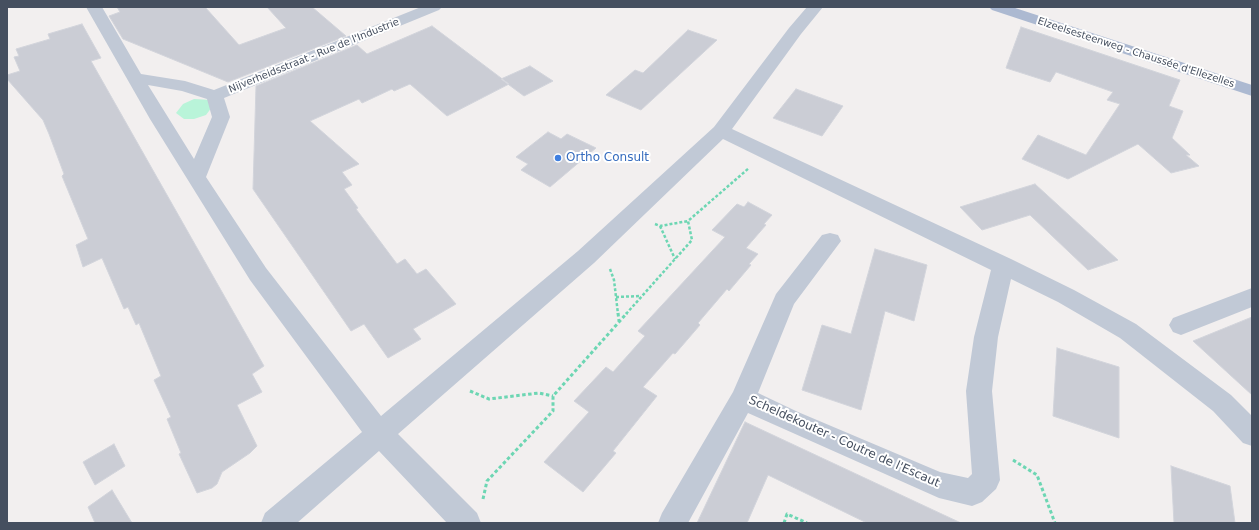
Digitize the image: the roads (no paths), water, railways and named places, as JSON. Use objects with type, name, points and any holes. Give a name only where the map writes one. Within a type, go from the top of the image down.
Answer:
[{"type":"main road","name":"Elzeelsesteenweg - Chaussée d'Ellezelles","points":[[996,7],[1252,91]]},
{"type":"street","points":[[94,7],[159,119],[258,274],[379,433],[474,513]]},
{"type":"street","name":"Nijverheidsstraat - Rue de l'Industrie","points":[[215,96],[434,7]]},
{"type":"street","points":[[275,523],[599,245],[721,131],[795,31],[815,7]]},
{"type":"street","points":[[136,78],[185,86],[215,96],[221,117],[196,177]]},
{"type":"street","points":[[721,131],[1003,265],[1066,296],[1128,331],[1222,403],[1252,434]]},
{"type":"street","name":"Scheldekouter - Coutre de l'Escaut","points":[[672,523],[743,398],[784,300],[830,241]]},
{"type":"street","name":"Scheldekouter - Coutre de l'Escaut","points":[[743,398],[789,420],[939,485],[972,492],[986,480],[978,391],[986,337],[1003,265]]},
{"type":"street","points":[[1181,325],[1252,297]]},
{"type":"place","name":"Ortho Consult","points":[[558,158]]}]
